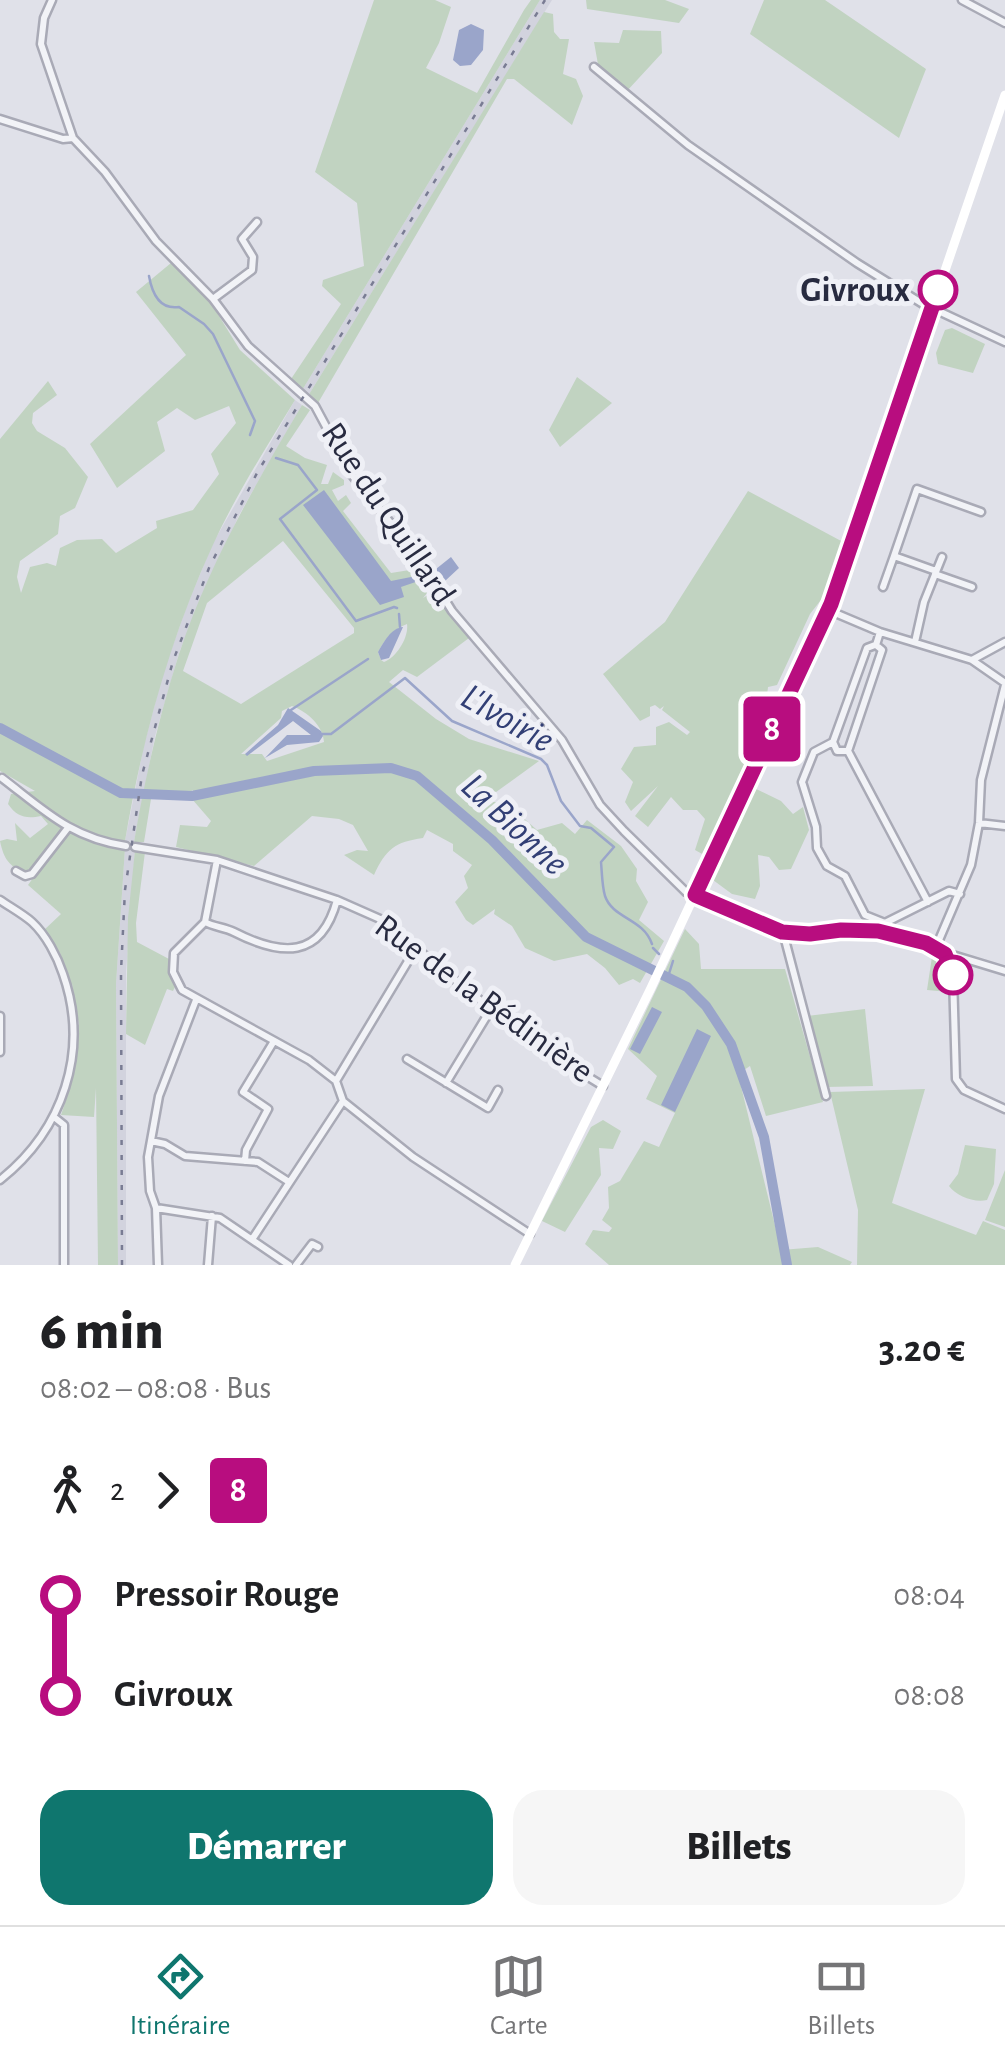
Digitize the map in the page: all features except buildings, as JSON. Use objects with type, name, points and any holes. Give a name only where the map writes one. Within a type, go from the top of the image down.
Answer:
[{"type":"main road","points":[[515,1265],[662,966],[828,610],[1005,96]]},
{"type":"street","points":[[0,120],[63,139],[74,138],[42,44],[41,30],[52,0]]},
{"type":"street","points":[[962,0],[1005,23]]},
{"type":"street","points":[[594,66],[688,144],[857,263],[932,308],[1005,342]]},
{"type":"street","name":"Rue du Quillard","points":[[74,138],[105,172],[156,241],[213,298],[248,346],[316,406],[352,475],[463,624],[562,740],[600,805],[656,866],[695,895],[782,932]]},
{"type":"street","points":[[213,298],[252,270],[253,257],[242,239],[257,222]]},
{"type":"street","points":[[883,587],[917,489],[981,512]]},
{"type":"street","points":[[894,556],[972,587]]},
{"type":"street","points":[[915,642],[924,602],[942,556]]},
{"type":"street","points":[[828,610],[880,632],[972,660],[1005,684],[981,780],[979,823],[971,864],[936,947]]},
{"type":"street","points":[[876,645],[880,632]]},
{"type":"street","points":[[972,660],[1005,642]]},
{"type":"street","points":[[848,750],[836,751],[834,742],[867,648],[876,645]]},
{"type":"street","points":[[876,645],[882,650],[848,750],[928,902]]},
{"type":"street","points":[[834,742],[814,752],[802,782],[816,827],[816,848],[827,866],[845,876],[867,918],[885,923],[948,891],[960,894]]},
{"type":"street","name":"Rue de la Bédinière","points":[[2,778],[68,828],[100,841],[217,860],[380,918],[491,1009],[558,1059],[603,1086]]},
{"type":"street","points":[[979,823],[1005,826]]},
{"type":"street","points":[[16,871],[25,876],[32,874],[68,828]]},
{"type":"street","points":[[217,860],[205,922],[179,944],[172,964],[182,990],[309,1060],[336,1081],[343,1101],[413,1157],[530,1234]]},
{"type":"street","points":[[0,900],[32,922],[53,950],[68,989],[74,1021],[73,1052],[64,1096],[33,1149],[0,1180]]},
{"type":"street","points":[[205,922],[258,945],[300,949],[319,938],[338,900]]},
{"type":"street","points":[[826,1096],[782,932],[867,930],[936,947],[945,954],[953,975],[956,1079],[964,1090],[1005,1109]]},
{"type":"street","points":[[336,1081],[416,948]]},
{"type":"street","points":[[945,954],[958,954],[1005,970]]},
{"type":"street","points":[[158,1265],[156,1208],[148,1176],[151,1141],[159,1096],[196,1000]]},
{"type":"street","points":[[446,1082],[491,1009]]},
{"type":"street","points":[[0,1016],[0,1052]]},
{"type":"street","points":[[245,1161],[246,1150],[268,1109],[243,1092],[274,1041]]},
{"type":"street","points":[[407,1058],[488,1108],[498,1090]]},
{"type":"street","points":[[253,1238],[343,1101]]},
{"type":"street","points":[[54,1117],[64,1125],[64,1265]]},
{"type":"street","points":[[151,1141],[186,1156],[258,1162],[289,1182]]},
{"type":"street","points":[[156,1208],[212,1216],[292,1265],[312,1244],[318,1247]]},
{"type":"street","points":[[208,1265],[212,1216]]},
{"type":"shaded area","points":[[540,0],[552,0],[308,396],[301,392]]},
{"type":"shaded area","points":[[295,400],[302,405],[239,515],[180,650],[155,736],[134,842],[125,841],[163,673],[188,603],[213,543]]},
{"type":"shaded area","points":[[125,848],[135,850],[126,972],[126,1265],[118,1265],[116,984]]},
{"type":"green space","points":[[374,0],[435,0],[451,7],[426,68],[477,93],[524,10],[531,0],[540,0],[301,392],[289,382],[341,304],[322,286],[323,280],[364,266],[357,203],[315,172]]},
{"type":"green space","points":[[586,0],[665,0],[689,9],[679,23],[587,9]]},
{"type":"green space","points":[[764,0],[825,0],[926,69],[899,138],[750,34]]},
{"type":"green space","points":[[544,12],[553,14],[554,32],[560,39],[569,39],[563,74],[576,79],[583,96],[572,125],[514,79],[507,79],[318,403],[308,396]]},
{"type":"green space","points":[[623,30],[661,31],[662,53],[626,92],[599,70],[594,42],[619,43]]},
{"type":"green space","points":[[171,263],[211,303],[240,350],[295,400],[231,509],[183,618],[149,728],[125,841],[100,838],[66,823],[32,872],[25,874],[8,861],[0,841],[17,841],[15,823],[30,838],[48,824],[41,816],[22,816],[11,808],[11,794],[35,791],[0,771],[0,439],[48,381],[57,395],[33,413],[32,423],[37,431],[65,448],[88,477],[75,508],[60,516],[58,534],[20,561],[17,577],[21,593],[30,567],[47,563],[56,566],[60,548],[77,540],[102,539],[116,553],[157,528],[156,521],[193,510],[219,474],[211,454],[236,423],[229,406],[195,420],[177,408],[157,422],[165,451],[117,488],[90,444],[186,355],[136,292]]},
{"type":"green space","points":[[952,328],[985,344],[973,373],[938,364],[936,353],[945,330]]},
{"type":"green space","points":[[577,377],[612,403],[560,447],[549,430]]},
{"type":"green space","points":[[302,405],[310,410],[286,446],[327,465],[321,484],[328,484],[333,472],[344,480],[344,485],[332,490],[338,501],[346,495],[351,503],[343,511],[391,573],[422,568],[433,586],[423,598],[435,591],[469,638],[417,677],[403,670],[389,682],[469,739],[539,761],[485,800],[509,805],[537,830],[562,823],[575,834],[587,820],[621,846],[637,869],[636,881],[648,902],[639,920],[664,941],[640,983],[633,979],[619,985],[587,954],[554,961],[525,948],[512,926],[494,914],[495,909],[473,925],[466,920],[455,902],[468,888],[464,876],[472,865],[453,851],[453,844],[427,830],[423,838],[392,848],[374,875],[344,855],[368,851],[353,825],[312,816],[254,866],[176,847],[180,825],[207,827],[211,821],[192,799],[193,790],[184,795],[155,792],[144,842],[134,842],[159,724],[191,621],[234,526]],"holes":[[[283,541],[354,628],[354,633],[241,704],[183,671],[207,603]],[[407,624],[404,640],[384,662],[378,652]],[[292,706],[304,712],[318,725],[324,742],[267,761],[262,754],[241,754],[281,718],[282,711]]]},
{"type":"green space","points":[[748,491],[843,542],[824,596],[810,614],[777,685],[768,687],[765,713],[752,709],[769,718],[704,855],[695,850],[705,819],[697,810],[683,810],[671,797],[648,827],[635,816],[658,786],[631,811],[625,802],[633,782],[621,769],[634,747],[656,745],[656,727],[669,722],[687,735],[690,732],[662,710],[664,706],[650,707],[650,716],[640,721],[603,674],[665,622]]},
{"type":"green space","points":[[754,788],[781,801],[793,814],[803,807],[809,830],[791,869],[779,870],[769,857],[758,855],[760,886],[755,899],[732,894],[713,880]]},
{"type":"green space","points":[[72,833],[125,848],[116,984],[118,1265],[98,1265],[96,1088],[94,1117],[61,1115],[69,1092],[79,1025],[72,984],[68,984],[66,977],[69,976],[60,953],[43,931],[61,914],[28,885],[61,839]]},
{"type":"green space","points":[[135,850],[145,852],[137,942],[169,959],[175,987],[173,991],[167,989],[145,1045],[126,1034],[128,918]]},
{"type":"green space","points":[[685,929],[699,944],[701,969],[785,969],[823,1102],[766,1116],[750,1066],[738,1074],[781,1250],[818,1247],[852,1262],[850,1265],[609,1265],[585,1244],[593,1230],[609,1232],[612,1228],[602,1220],[609,1208],[608,1187],[620,1181],[644,1141],[659,1147],[675,1113],[646,1099],[657,1076],[628,1049]]},
{"type":"green space","points":[[933,950],[946,964],[949,992],[927,990]]},
{"type":"green space","points":[[865,1009],[873,1086],[826,1087],[807,1016]]},
{"type":"green space","points":[[925,1089],[892,1203],[976,1235],[983,1221],[1005,1230],[1005,1265],[857,1265],[858,1210],[830,1092]]},
{"type":"green space","points":[[603,1120],[621,1131],[613,1149],[599,1148],[601,1175],[565,1232],[542,1221],[591,1127]]},
{"type":"green space","points":[[965,1145],[996,1149],[994,1184],[987,1200],[966,1198],[949,1186],[958,1174]]},
{"type":"green space","points":[[1005,1170],[1005,1227],[985,1220]]},
{"type":"water","points":[[471,24],[484,30],[483,50],[471,65],[460,66],[453,60],[459,30]]},
{"type":"water","points":[[324,490],[391,581],[431,573],[451,557],[459,568],[445,581],[436,575],[401,587],[404,597],[380,605],[303,505]]},
{"type":"water","points":[[403,627],[389,658],[381,660],[378,652],[385,640]]},
{"type":"water","points":[[288,708],[321,731],[319,742],[287,745],[265,758],[287,735],[311,735],[293,721],[247,756],[278,725]]},
{"type":"water","points":[[652,1007],[662,1012],[640,1054],[630,1049]]},
{"type":"water","points":[[697,1029],[711,1036],[675,1112],[661,1105]]},
{"type":"waterway","name":"L'Ivoirie","points":[[149,276],[162,303],[179,307],[213,334],[255,421],[250,435]]},
{"type":"waterway","name":"L'Ivoirie","points":[[276,458],[298,465],[317,490],[280,519],[356,621],[397,608]]},
{"type":"waterway","name":"L'Ivoirie","points":[[399,614],[400,627]]},
{"type":"waterway","points":[[291,710],[368,659]]},
{"type":"waterway","name":"L'Ivoirie","points":[[321,734],[331,734],[405,678],[452,721],[541,759],[561,801],[580,826],[591,828],[614,847],[601,862],[605,896],[614,910],[648,935],[652,944]]},
{"type":"waterway","name":"La Bionne","points":[[0,728],[121,793],[192,796],[314,771],[391,768],[417,776],[492,840],[586,937],[687,987],[706,1006],[731,1044],[764,1137],[787,1265]]},
{"type":"waterway","name":"L'Ivoirie","points":[[653,948],[659,954]]},
{"type":"waterway","name":"L'Ivoirie","points":[[668,977],[673,961]]},
{"type":"railway","points":[[122,1265],[121,971],[125,890],[142,775],[173,661],[209,568],[257,473],[545,0]]},
{"type":"bus line","name":"8","points":[[938,290],[831,604],[695,895],[782,932],[867,930],[926,943],[945,954],[953,975]]},
{"type":"place","name":"Givroux","points":[[938,290]]}]
